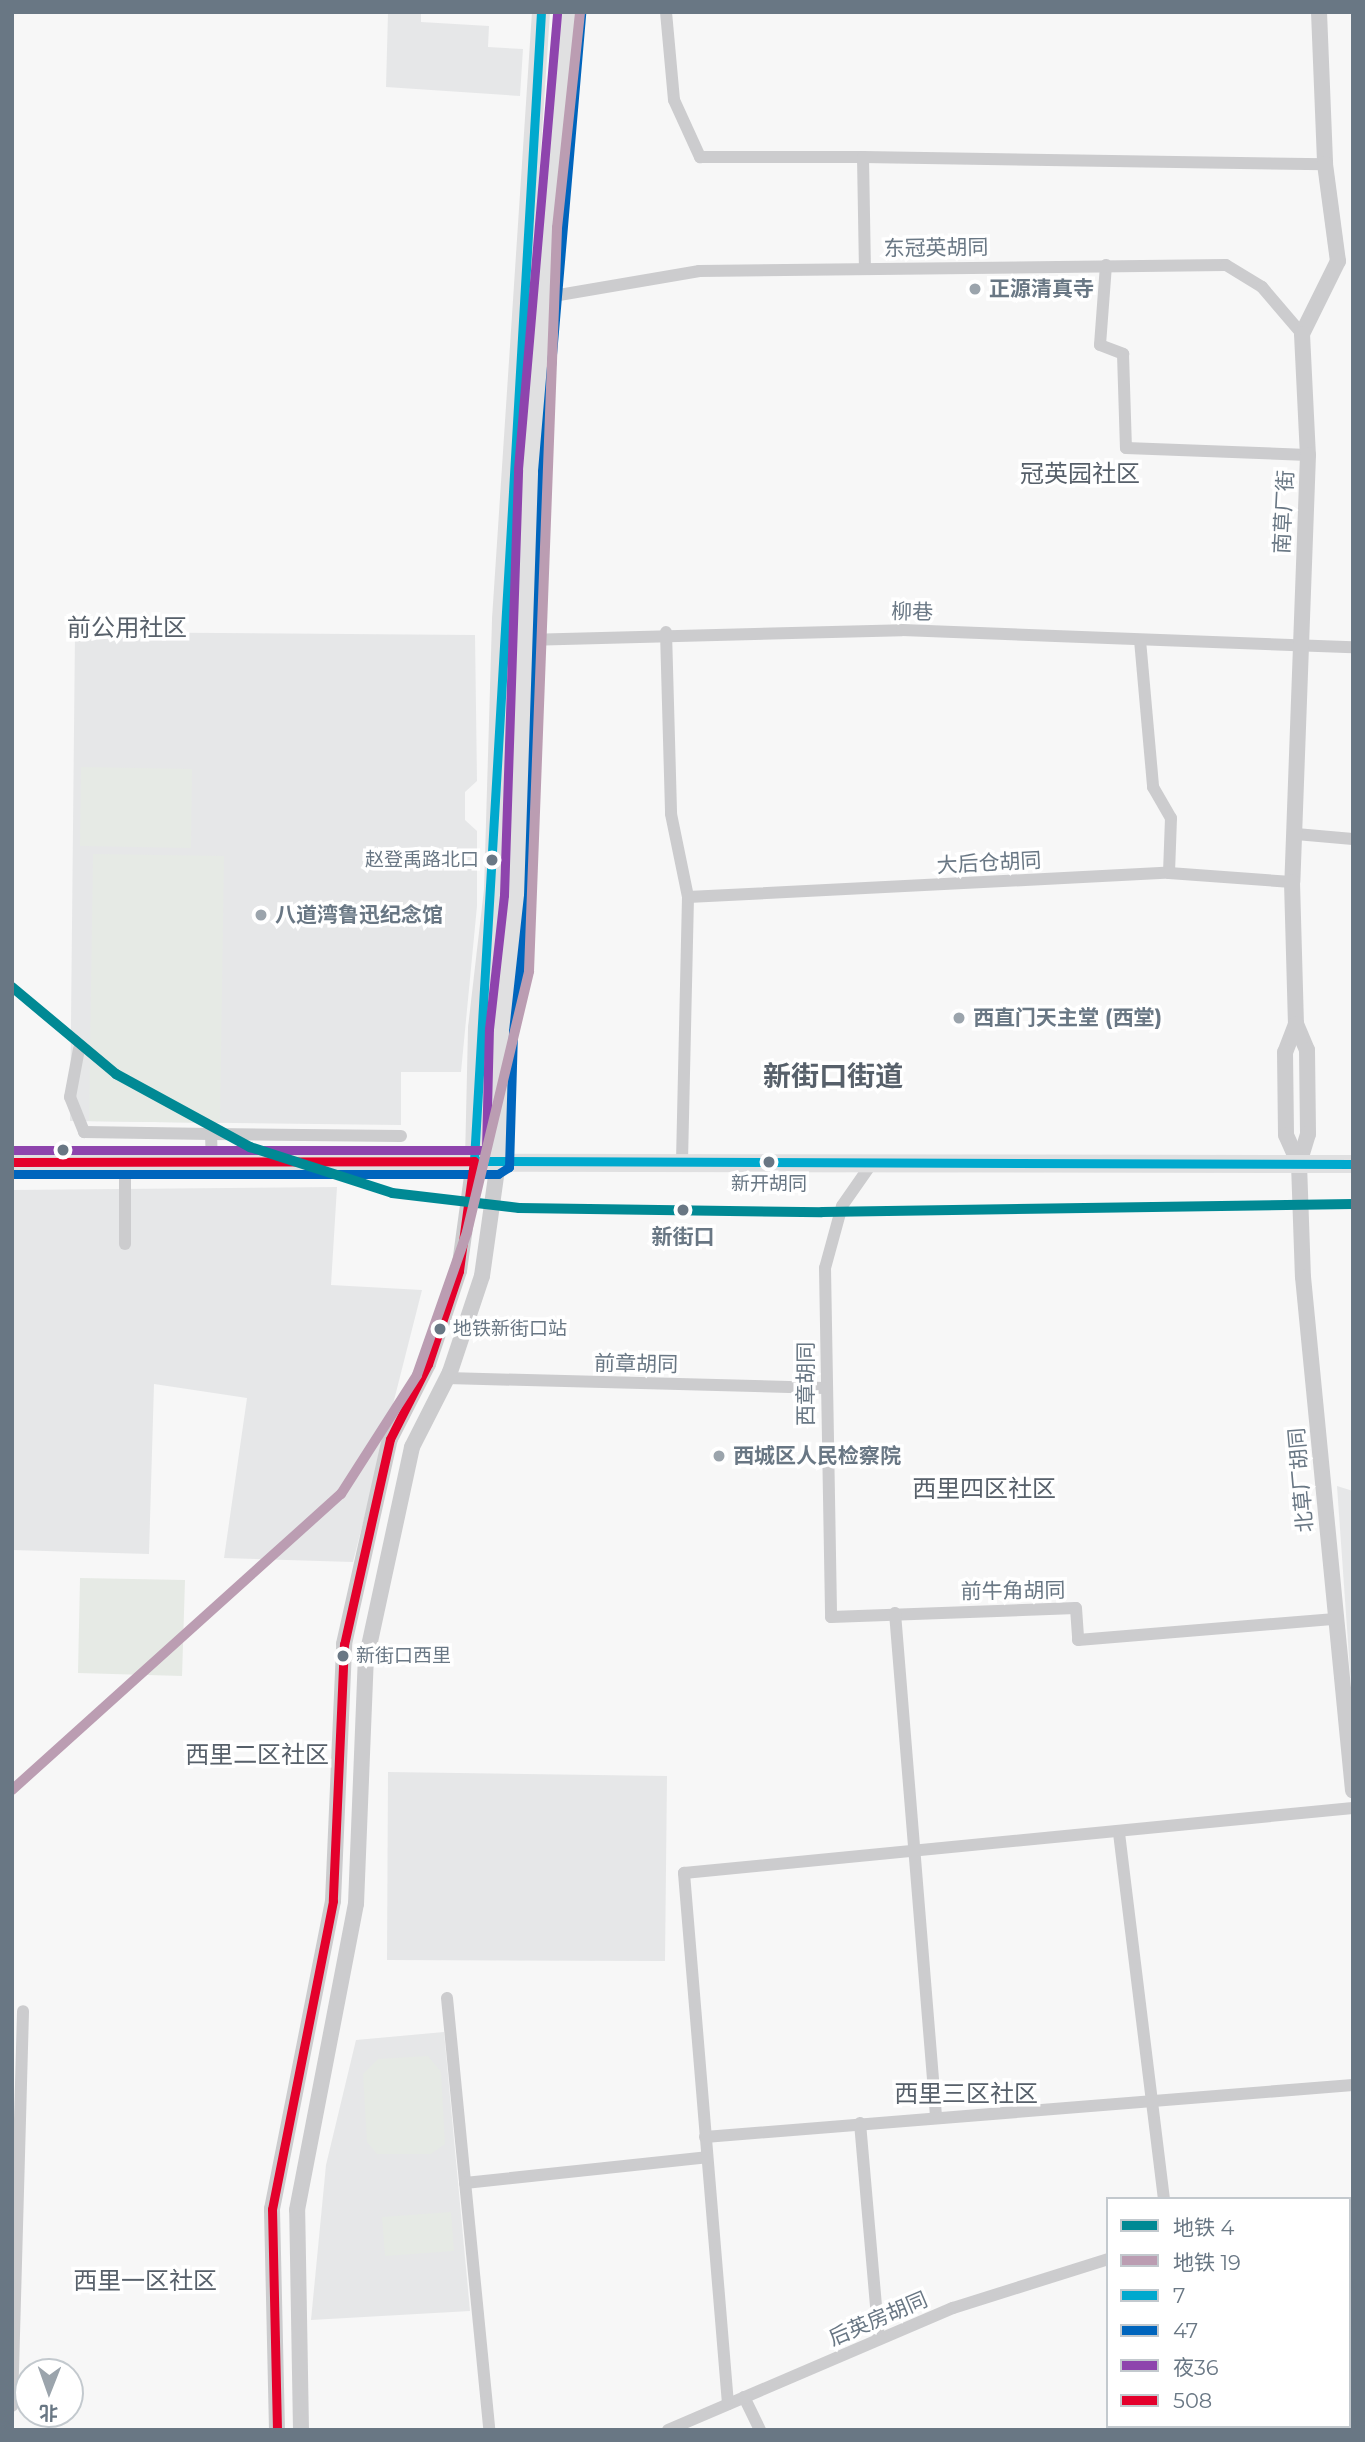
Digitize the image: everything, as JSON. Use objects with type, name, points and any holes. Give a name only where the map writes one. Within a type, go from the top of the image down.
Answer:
[{"type":"main road","points":[[474,1161],[477,1028],[493,890],[501,619],[541,12]]},
{"type":"main road","points":[[498,1161],[525,640],[530,470],[569,12]]},
{"type":"main road","points":[[12,1162],[1353,1164]]},
{"type":"street","points":[[666,12],[674,100],[700,157],[1325,164]]},
{"type":"street","name":"南草厂街","points":[[1299,1164],[1308,1134],[1307,1050],[1296,1024],[1292,882],[1296,834],[1297,648],[1308,455],[1302,334],[1345,260],[1325,164],[1319,12]]},
{"type":"street","points":[[863,157],[865,269]]},
{"type":"street","points":[[1106,265],[1100,345],[1124,354],[1126,448],[1308,455]]},
{"type":"street","name":"东冠英胡同","points":[[524,301],[546,300],[699,271],[1226,265],[1262,287],[1302,334]]},
{"type":"street","name":"柳巷","points":[[525,640],[666,632],[902,630],[1297,648],[1353,647]]},
{"type":"street","points":[[666,632],[671,814],[688,897],[682,1163]]},
{"type":"street","points":[[1140,640],[1153,787],[1171,818],[1169,873]]},
{"type":"street","points":[[1296,834],[1353,839]]},
{"type":"street","name":"大后仓胡同","points":[[688,897],[1169,873],[1292,882]]},
{"type":"street","points":[[79,1049],[70,1097],[84,1132],[401,1136]]},
{"type":"street","points":[[211,1134],[212,1163]]},
{"type":"street","points":[[277,2430],[272,2209],[333,1901],[344,1644],[390,1439],[428,1364],[459,1271],[474,1161]]},
{"type":"street","points":[[301,2430],[297,2210],[356,1904],[366,1660],[412,1447],[447,1378],[482,1276],[498,1161]]},
{"type":"street","points":[[125,1163],[125,1244]]},
{"type":"street","name":"西章胡同","points":[[831,1617],[825,1268],[842,1206],[872,1163]]},
{"type":"street","name":"北草厂胡同","points":[[1299,1164],[1335,1619],[1347,1691],[1353,1791]]},
{"type":"street","name":"前章胡同","points":[[447,1378],[825,1388]]},
{"type":"street","name":"前牛角胡同","points":[[831,1617],[1076,1608],[1079,1640],[1335,1619]]},
{"type":"street","points":[[895,1613],[936,2116]]},
{"type":"street","points":[[729,2404],[684,1873],[1119,1833],[1353,1808]]},
{"type":"street","points":[[1119,1833],[1164,2197]]},
{"type":"street","points":[[447,1998],[489,2430]]},
{"type":"street","points":[[12,2406],[23,2011]]},
{"type":"street","points":[[705,2137],[1153,2096],[1353,2085]]},
{"type":"street","points":[[860,2123],[879,2339]]},
{"type":"street","points":[[465,2183],[707,2157]]},
{"type":"street","name":"后英房胡同","points":[[668,2430],[953,2308],[1106,2260]]},
{"type":"street","points":[[744,2397],[760,2430]]},
{"type":"shaded area","points":[[388,12],[421,12],[421,22],[489,26],[488,47],[523,49],[520,96],[386,87]]},
{"type":"shaded area","points":[[75,632],[475,635],[477,781],[465,792],[465,820],[477,831],[477,906],[461,1072],[401,1072],[401,1125],[70,1121]]},
{"type":"shaded area","points":[[81,767],[192,769],[191,848],[80,846]]},
{"type":"shaded area","points":[[93,854],[224,856],[220,1123],[89,1121]]},
{"type":"shaded area","points":[[337,1187],[331,1285],[422,1290],[353,1562],[224,1558],[247,1398],[154,1384],[149,1554],[12,1550],[12,1190]]},
{"type":"shaded area","points":[[1337,1486],[1353,1491],[1351,1685]]},
{"type":"shaded area","points":[[80,1578],[185,1580],[182,1676],[78,1673]]},
{"type":"shaded area","points":[[388,1772],[667,1776],[665,1961],[387,1960]]},
{"type":"shaded area","points":[[444,2032],[470,2311],[311,2320],[326,2165],[356,2040]]},
{"type":"shaded area","points":[[428,2056],[441,2072],[445,2144],[431,2154],[377,2154],[367,2142],[363,2074],[378,2059]]},
{"type":"shaded area","points":[[451,2212],[454,2251],[385,2256],[382,2217]]},
{"type":"metro line","name":"19","points":[[12,1790],[341,1494],[417,1375],[467,1232],[529,971],[557,228],[580,12]]},
{"type":"metro line","name":"4","points":[[12,987],[116,1074],[250,1147],[392,1193],[519,1208],[822,1212],[1353,1204]]},
{"type":"transit line","name":"7","points":[[541,12],[474,1161],[1353,1164]]},
{"type":"transit line","name":"夜36","points":[[12,1150],[486,1150],[489,1029],[504,895],[518,469],[557,12]]},
{"type":"transit line","name":"47","points":[[12,1174],[498,1174],[509,1167],[513,1031],[528,896],[542,471],[581,13]]},
{"type":"transit line","name":"508","points":[[12,1162],[474,1161],[459,1271],[428,1364],[390,1439],[344,1644],[333,1901],[272,2209],[277,2430]]},
{"type":"place","name":"正源清真寺","points":[[975,289]]},
{"type":"place","name":"赵登禹路北口","points":[[492,860]]},
{"type":"place","name":"八道湾鲁迅纪念馆","points":[[261,915]]},
{"type":"place","name":"西直门天主堂 (西堂)","points":[[959,1018]]},
{"type":"place","name":"新开胡同","points":[[769,1162]]},
{"type":"place","name":"新街口","points":[[683,1210]]},
{"type":"place","name":"地铁新街口站","points":[[440,1329]]},
{"type":"place","name":"西城区人民检察院","points":[[719,1456]]},
{"type":"place","name":"新街口西里","points":[[343,1656]]},
{"type":"district","name":"冠英园社区","points":[[1080,474]]},
{"type":"district","name":"前公用社区","points":[[127,628]]},
{"type":"district","name":"新街口街道","points":[[833,1076]]},
{"type":"district","name":"西里四区社区","points":[[984,1489]]},
{"type":"district","name":"西里二区社区","points":[[257,1755]]},
{"type":"district","name":"西里三区社区","points":[[966,2094]]},
{"type":"district","name":"西里一区社区","points":[[145,2281]]}]
